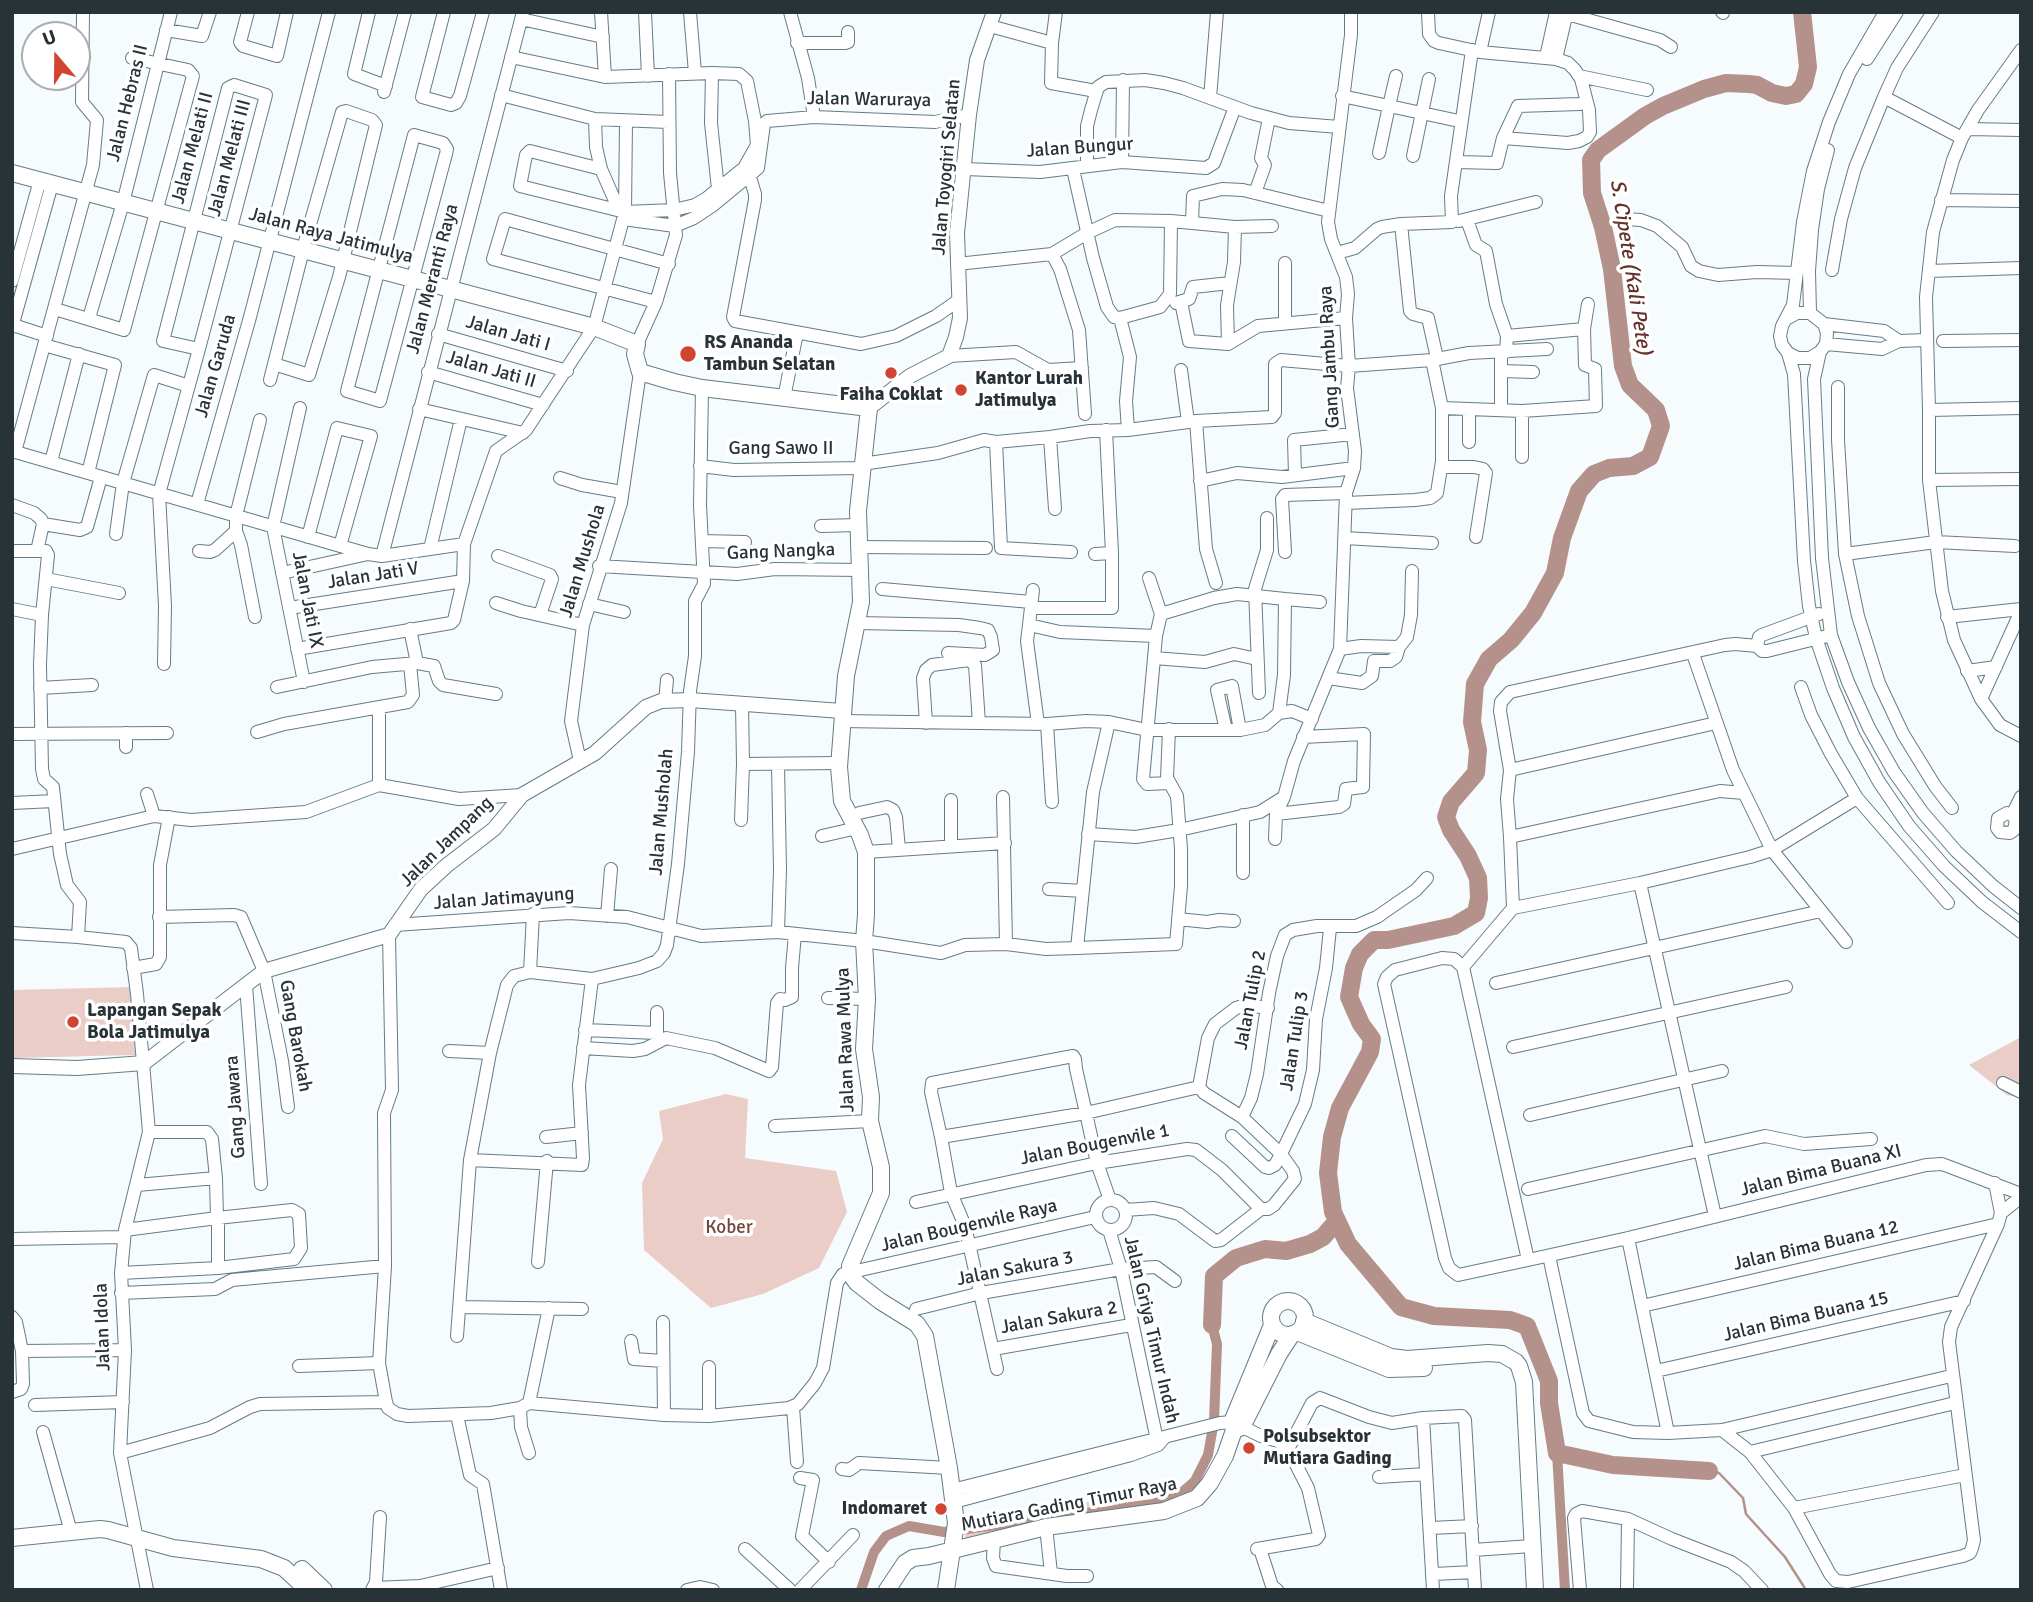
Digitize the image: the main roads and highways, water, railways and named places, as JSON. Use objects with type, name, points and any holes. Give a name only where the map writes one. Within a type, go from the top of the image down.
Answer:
[{"type":"main road","name":"Jalan Raya Jatimulya","points":[[12,173],[594,327],[637,344],[635,354],[640,372],[702,388],[869,408]]},
{"type":"main road","name":"Jalan Rawa Mulya","points":[[869,408],[861,466],[858,525],[861,601],[846,676],[839,763],[842,801],[858,820],[866,852],[864,941],[867,999],[864,1049],[871,1097],[870,1121],[881,1167],[881,1192],[851,1260],[850,1271],[857,1283],[870,1295],[910,1319],[923,1331],[934,1377],[949,1468],[956,1523],[954,1545]]},
{"type":"main road","points":[[1289,1302],[1301,1308],[1298,1329],[1232,1426],[1272,1325],[1271,1315],[1276,1307],[1289,1302]]},
{"type":"main road","points":[[1272,1325],[1280,1334],[1298,1329],[1394,1370],[1477,1363],[1501,1365],[1514,1372],[1523,1391],[1535,1590]]},
{"type":"main road","name":"Mutiara Gading Timur Raya","points":[[887,1590],[908,1561],[954,1545],[1046,1527],[1164,1511],[1189,1502],[1197,1498],[1210,1483],[1225,1456],[1232,1426]]},
{"type":"main road","points":[[12,1538],[100,1529],[173,1548],[218,1552],[275,1563],[308,1590]]},
{"type":"main road","points":[[946,1590],[954,1545]]},
{"type":"main road","points":[[218,1552],[274,1552],[304,1571],[324,1590]]},
{"type":"waterway","name":"S. Cipete (Kali Pete)","points":[[1709,1471],[1613,1465],[1557,1453],[1549,1403],[1549,1381],[1527,1326],[1510,1320],[1434,1316],[1401,1307],[1348,1244],[1333,1212],[1328,1173],[1332,1137],[1340,1108],[1370,1052],[1372,1039],[1361,1024],[1349,997],[1354,968],[1360,954],[1374,940],[1388,940],[1454,926],[1476,913],[1479,898],[1478,878],[1446,817],[1451,802],[1476,773],[1478,750],[1472,722],[1475,684],[1489,659],[1511,640],[1533,613],[1555,573],[1562,538],[1579,491],[1594,474],[1609,468],[1633,466],[1650,457],[1661,426],[1656,410],[1630,385],[1623,366],[1612,269],[1592,193],[1591,160],[1598,150],[1645,116],[1704,89],[1726,83],[1749,84],[1786,96],[1796,94],[1804,84],[1808,67],[1802,12]]},
{"type":"waterway","points":[[1212,1325],[1214,1276],[1236,1258],[1265,1249],[1286,1251],[1310,1244],[1323,1237],[1337,1221]]},
{"type":"waterway","points":[[861,1590],[874,1552],[886,1536],[909,1526],[944,1532],[1153,1504],[1179,1495],[1195,1481],[1208,1455],[1214,1421],[1217,1344],[1212,1325]]},
{"type":"waterway","points":[[1557,1453],[1565,1590]]},
{"type":"waterway","points":[[1709,1471],[1719,1473],[1743,1498],[1746,1514],[1785,1557],[1806,1590]]},
{"type":"place","name":"RS Ananda Tambun Selatan","points":[[688,354]]},
{"type":"place","name":"Faiha Coklat","points":[[891,373]]},
{"type":"place","name":"Kantor Lurah Jatimulya","points":[[961,390]]},
{"type":"place","name":"Lapangan Sepak Bola Jatimulya","points":[[73,1022]]},
{"type":"place","name":"Polsubsektor Mutiara Gading","points":[[1249,1448]]},
{"type":"place","name":"Indomaret","points":[[941,1509]]},
{"type":"park label","name":"Kober","points":[[729,1228]]}]
